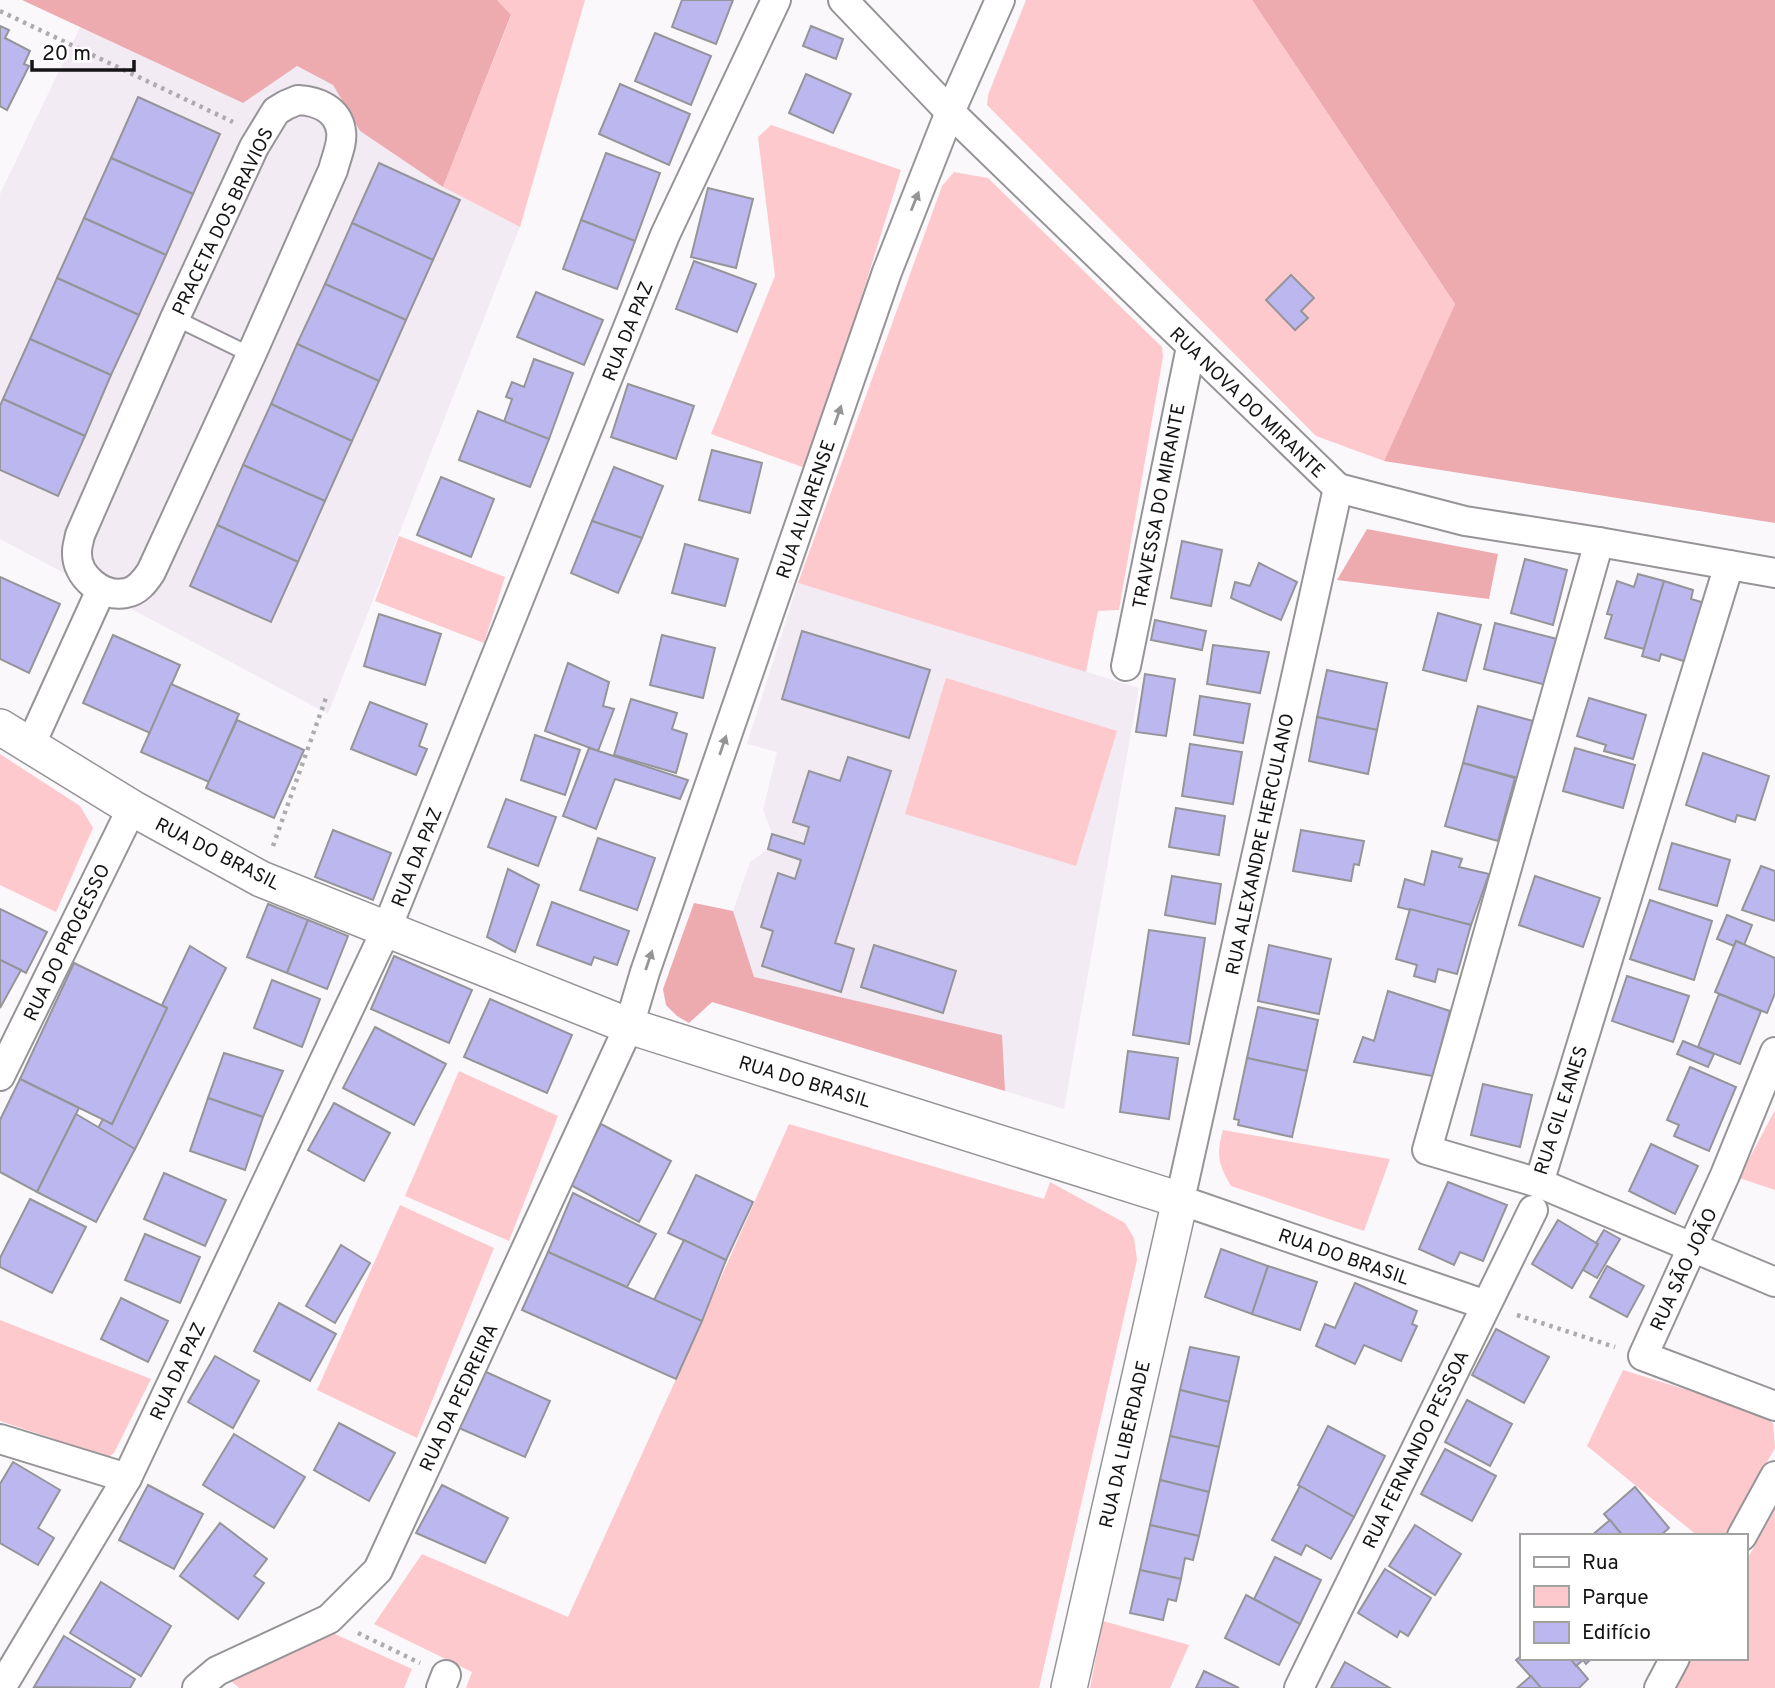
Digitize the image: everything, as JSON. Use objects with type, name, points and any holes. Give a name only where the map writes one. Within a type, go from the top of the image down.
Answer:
[{"type":"street","name":"RUA DA PAZ","points":[[1,1688],[127,1478],[387,928],[665,235],[776,0]]},
{"type":"street","name":"RUA NOVA DO MIRANTE","points":[[843,0],[950,112],[1338,488],[1465,521],[1775,573]]},
{"type":"street","name":"RUA ALVARENSE","points":[[629,1026],[645,972],[883,285],[950,112],[1000,0]]},
{"type":"street","name":"PRACETA DOS BRAVIOS","points":[[298,100],[320,103],[336,118],[341,131],[333,170],[151,572],[145,581],[132,591],[114,593],[101,590],[81,571],[78,543],[175,318],[261,136],[276,111],[298,100]]},
{"type":"street","name":"TRAVESSA DO MIRANTE","points":[[1126,666],[1191,347]]},
{"type":"street","name":"RUA ALEXANDRE HERCULANO","points":[[1180,1200],[1338,488]]},
{"type":"street","name":"RUA GIL EANES","points":[[1599,542],[1427,1150],[1539,1183],[1729,565]]},
{"type":"street","points":[[30,746],[101,590]]},
{"type":"street","name":"RUA DO BRASIL","points":[[0,727],[132,808],[261,879],[629,1026],[1180,1200],[1486,1305]]},
{"type":"street","name":"RUA DO PROGESSO","points":[[0,1076],[132,808]]},
{"type":"street","name":"RUA DA PEDREIRA","points":[[197,1688],[217,1671],[329,1619],[378,1570],[629,1026]]},
{"type":"street","name":"RUA SÃO JOÃO","points":[[1775,1052],[1694,1248],[1643,1356],[1775,1406]]},
{"type":"street","points":[[1539,1183],[1775,1282]]},
{"type":"street","name":"RUA DA LIBERDADE","points":[[1069,1688],[1180,1200]]},
{"type":"street","name":"RUA FERNANDO PESSOA","points":[[1299,1688],[1533,1210]]},
{"type":"street","points":[[0,1438],[127,1478]]},
{"type":"street","points":[[1743,1534],[1775,1476]]},
{"type":"street","points":[[1658,1688],[1674,1660]]},
{"type":"lane","points":[[175,318],[251,355]]},
{"type":"path","points":[[0,10],[261,136]]},
{"type":"path","points":[[261,879],[327,695]]},
{"type":"path","points":[[1486,1305],[1643,1356]]},
{"type":"path","points":[[329,1619],[444,1682]]},
{"type":"shaded area","points":[[22,0],[497,0],[511,15],[443,187],[360,131],[333,85],[297,66],[243,103]]},
{"type":"shaded area","points":[[1252,0],[1775,0],[1775,523],[1384,461],[1455,304]]},
{"type":"shaded area","points":[[80,27],[243,103],[296,66],[333,85],[360,131],[443,187],[520,227],[328,714],[0,539],[0,194]]},
{"type":"shaded area","points":[[1367,529],[1498,554],[1489,599],[1337,580]]},
{"type":"shaded area","points":[[798,583],[1139,688],[1064,1109],[712,1002],[689,1023],[666,1005],[663,989],[694,903],[733,911],[750,862],[768,849],[772,834],[763,810],[777,752],[747,744]]},
{"type":"shaded area","points":[[694,903],[733,911],[754,977],[1002,1035],[1005,1091],[712,1002],[689,1023],[677,1016],[666,1005],[663,989]]},
{"type":"green space","points":[[497,0],[585,0],[520,227],[443,187],[511,16]]},
{"type":"green space","points":[[1026,0],[1252,0],[1455,304],[1384,461],[1316,436],[987,105],[988,95]]},
{"type":"green space","points":[[771,125],[901,170],[808,469],[711,434],[775,276],[758,137]]},
{"type":"green space","points":[[954,172],[988,178],[1162,347],[1163,357],[1119,610],[1098,611],[1086,672],[798,583],[942,186]]},
{"type":"green space","points":[[399,536],[505,577],[484,643],[375,601]]},
{"type":"green space","points":[[946,678],[1117,731],[1076,866],[905,814]]},
{"type":"green space","points":[[0,754],[80,806],[93,828],[56,912],[0,885]]},
{"type":"green space","points":[[459,1071],[558,1116],[509,1241],[405,1196]]},
{"type":"green space","points":[[1775,1110],[1775,1190],[1739,1178]]},
{"type":"green space","points":[[789,1124],[1044,1199],[1050,1182],[1125,1223],[1134,1238],[1137,1260],[1039,1688],[466,1688],[472,1672],[374,1624],[422,1554],[568,1617]]},
{"type":"green space","points":[[1223,1130],[1390,1159],[1364,1231],[1231,1186],[1220,1159],[1219,1146]]},
{"type":"green space","points":[[400,1205],[494,1248],[417,1438],[317,1390]]},
{"type":"green space","points":[[0,1320],[151,1379],[114,1453],[108,1457],[0,1421]]},
{"type":"green space","points":[[1623,1370],[1761,1413],[1773,1423],[1775,1448],[1726,1534],[1696,1534],[1587,1446]]},
{"type":"green space","points":[[1775,1510],[1775,1688],[1675,1688],[1691,1660],[1747,1660],[1747,1559]]},
{"type":"green space","points":[[1103,1621],[1189,1645],[1170,1688],[1090,1688]]},
{"type":"green space","points":[[326,1630],[412,1669],[404,1688],[239,1688],[231,1681]]},
{"type":"building","points":[[682,0],[733,0],[716,44],[672,27]]},
{"type":"building","points":[[0,26],[9,30],[5,38],[30,51],[24,64],[29,66],[7,110],[0,106]]},
{"type":"building","points":[[811,26],[843,39],[836,59],[803,46]]},
{"type":"building","points":[[655,33],[711,56],[691,105],[635,81]]},
{"type":"building","points":[[806,74],[851,94],[833,133],[789,113]]},
{"type":"building","points":[[620,84],[690,114],[669,165],[599,134]]},
{"type":"building","points":[[138,97],[220,134],[193,194],[111,158]]},
{"type":"building","points":[[606,153],[660,173],[635,241],[581,220]]},
{"type":"building","points":[[111,158],[193,194],[166,255],[84,218]]},
{"type":"building","points":[[379,163],[460,200],[433,260],[352,223]]},
{"type":"building","points":[[708,188],[753,199],[736,268],[691,257]]},
{"type":"building","points":[[84,218],[166,255],[139,315],[57,278]]},
{"type":"building","points":[[581,220],[635,241],[617,289],[563,269]]},
{"type":"building","points":[[352,223],[433,260],[406,320],[325,284]]},
{"type":"building","points":[[694,261],[756,284],[737,332],[676,309]]},
{"type":"building","points":[[1291,275],[1314,298],[1301,311],[1308,318],[1295,330],[1266,300]]},
{"type":"building","points":[[57,278],[139,315],[111,375],[30,339]]},
{"type":"building","points":[[325,284],[406,320],[379,381],[297,344]]},
{"type":"building","points":[[536,292],[603,320],[584,365],[517,337]]},
{"type":"building","points":[[30,339],[111,375],[85,436],[3,399]]},
{"type":"building","points":[[297,344],[379,381],[352,441],[271,404]]},
{"type":"building","points":[[534,359],[573,373],[549,439],[504,422],[512,399],[506,397],[512,382],[524,387]]},
{"type":"building","points":[[628,384],[694,406],[676,459],[611,437]]},
{"type":"building","points":[[3,399],[85,436],[58,496],[0,470],[0,406]]},
{"type":"building","points":[[271,404],[352,441],[325,501],[243,465]]},
{"type":"building","points":[[478,411],[549,439],[530,487],[459,460]]},
{"type":"building","points":[[712,450],[762,463],[750,513],[699,500]]},
{"type":"building","points":[[243,465],[325,501],[298,562],[217,525]]},
{"type":"building","points":[[614,467],[663,486],[642,538],[592,521]]},
{"type":"building","points":[[441,477],[494,499],[471,557],[417,535]]},
{"type":"building","points":[[592,521],[642,538],[618,593],[571,573]]},
{"type":"building","points":[[217,525],[298,562],[271,622],[190,586]]},
{"type":"building","points":[[1182,541],[1222,550],[1211,606],[1171,598]]},
{"type":"building","points":[[685,544],[738,559],[725,606],[672,593]]},
{"type":"building","points":[[1525,559],[1567,570],[1553,625],[1511,613]]},
{"type":"building","points":[[1259,563],[1297,582],[1281,620],[1231,598],[1235,582],[1250,586]]},
{"type":"building","points":[[1638,574],[1664,581],[1644,649],[1605,638],[1612,615],[1607,614],[1617,581],[1634,587]]},
{"type":"building","points":[[0,577],[60,604],[29,673],[0,659]]},
{"type":"building","points":[[1664,581],[1693,590],[1691,599],[1708,604],[1690,663],[1661,654],[1659,661],[1642,656]]},
{"type":"building","points":[[1438,613],[1481,625],[1466,681],[1423,670]]},
{"type":"building","points":[[379,614],[441,634],[425,685],[364,666]]},
{"type":"building","points":[[1155,620],[1206,631],[1202,650],[1151,640]]},
{"type":"building","points":[[1495,623],[1561,640],[1550,686],[1484,669]]},
{"type":"building","points":[[802,631],[930,670],[909,738],[782,699]]},
{"type":"building","points":[[113,635],[180,665],[150,733],[83,703]]},
{"type":"building","points":[[662,635],[715,648],[703,698],[650,685]]},
{"type":"building","points":[[1213,645],[1269,652],[1260,693],[1207,684]]},
{"type":"building","points":[[568,663],[609,682],[603,706],[614,709],[598,751],[545,731]]},
{"type":"building","points":[[1327,670],[1387,683],[1377,730],[1317,717]]},
{"type":"building","points":[[1145,674],[1175,679],[1166,736],[1136,732]]},
{"type":"building","points":[[171,684],[239,714],[209,782],[141,752]]},
{"type":"building","points":[[1200,696],[1250,704],[1243,743],[1194,735]]},
{"type":"building","points":[[1589,698],[1646,715],[1633,759],[1604,751],[1606,745],[1577,736]]},
{"type":"building","points":[[631,699],[677,713],[672,729],[687,734],[676,773],[614,755]]},
{"type":"building","points":[[370,702],[427,724],[419,746],[427,749],[416,775],[351,749]]},
{"type":"building","points":[[1478,706],[1533,721],[1518,778],[1463,763]]},
{"type":"building","points":[[1317,717],[1377,730],[1368,774],[1309,761]]},
{"type":"building","points":[[237,720],[304,750],[274,818],[206,788]]},
{"type":"building","points":[[535,735],[580,750],[565,795],[521,780]]},
{"type":"building","points":[[1190,744],[1242,752],[1233,804],[1182,796]]},
{"type":"building","points":[[589,748],[688,780],[680,799],[615,779],[596,829],[563,816]]},
{"type":"building","points":[[1575,748],[1635,765],[1623,808],[1563,791]]},
{"type":"building","points":[[1703,753],[1769,776],[1755,820],[1737,815],[1735,822],[1686,805]]},
{"type":"building","points":[[848,757],[891,771],[835,943],[854,949],[841,992],[762,966],[773,931],[761,927],[778,873],[795,879],[801,860],[768,849],[772,834],[804,844],[809,827],[793,822],[809,771],[840,781]]},
{"type":"building","points":[[1463,763],[1515,778],[1498,841],[1445,826]]},
{"type":"building","points":[[506,799],[556,817],[538,866],[488,847]]},
{"type":"building","points":[[1176,808],[1225,816],[1219,855],[1169,847]]},
{"type":"building","points":[[333,830],[391,853],[373,900],[315,877]]},
{"type":"building","points":[[1301,830],[1364,841],[1359,865],[1354,864],[1351,881],[1293,871]]},
{"type":"building","points":[[598,838],[655,858],[637,910],[580,890]]},
{"type":"building","points":[[1672,843],[1730,860],[1717,906],[1659,889]]},
{"type":"building","points":[[1432,851],[1462,859],[1459,867],[1489,874],[1471,925],[1398,907],[1405,879],[1424,885]]},
{"type":"building","points":[[1761,866],[1775,871],[1775,921],[1742,910]]},
{"type":"building","points":[[508,869],[539,885],[515,952],[487,937]]},
{"type":"building","points":[[1172,876],[1221,884],[1215,924],[1165,915]]},
{"type":"building","points":[[1535,876],[1600,898],[1583,947],[1519,925]]},
{"type":"building","points":[[1650,900],[1712,921],[1694,980],[1630,959]]},
{"type":"building","points":[[552,902],[629,931],[617,965],[594,957],[591,965],[537,945]]},
{"type":"building","points":[[268,904],[308,920],[287,973],[247,957]]},
{"type":"building","points":[[0,909],[47,932],[26,973],[0,960]]},
{"type":"building","points":[[1410,909],[1471,925],[1457,974],[1438,969],[1435,982],[1414,976],[1417,965],[1396,959]]},
{"type":"building","points":[[1727,915],[1752,925],[1744,945],[1736,941],[1734,946],[1717,939]]},
{"type":"building","points":[[308,920],[348,936],[327,989],[287,973]]},
{"type":"building","points":[[1149,930],[1205,938],[1189,1044],[1133,1035]]},
{"type":"building","points":[[1736,941],[1775,958],[1775,993],[1767,1013],[1715,992]]},
{"type":"building","points":[[874,945],[956,971],[943,1013],[861,987]]},
{"type":"building","points":[[1269,945],[1331,959],[1319,1014],[1258,1001]]},
{"type":"building","points":[[190,946],[226,968],[135,1149],[98,1128],[103,1119],[112,1124],[167,1008],[162,1005]]},
{"type":"building","points":[[394,956],[472,990],[449,1043],[371,1009]]},
{"type":"building","points":[[0,960],[21,970],[0,1008]]},
{"type":"building","points":[[74,963],[167,1008],[112,1124],[20,1079]]},
{"type":"building","points":[[1627,976],[1689,996],[1673,1042],[1612,1021]]},
{"type":"building","points":[[272,980],[320,999],[302,1047],[254,1028]]},
{"type":"building","points":[[1388,991],[1450,1011],[1433,1076],[1354,1062],[1363,1037],[1374,1041]]},
{"type":"building","points":[[1719,994],[1761,1011],[1740,1064],[1698,1047]]},
{"type":"building","points":[[490,999],[572,1035],[547,1093],[464,1057]]},
{"type":"building","points":[[1258,1007],[1318,1020],[1307,1071],[1247,1058]]},
{"type":"building","points":[[375,1027],[446,1064],[414,1125],[343,1088]]},
{"type":"building","points":[[1683,1041],[1714,1054],[1708,1067],[1677,1054]]},
{"type":"building","points":[[1128,1051],[1178,1058],[1169,1119],[1120,1112]]},
{"type":"building","points":[[224,1053],[283,1071],[263,1117],[208,1098]]},
{"type":"building","points":[[1247,1058],[1307,1071],[1292,1137],[1238,1125],[1239,1120],[1234,1119]]},
{"type":"building","points":[[1690,1067],[1736,1087],[1709,1151],[1674,1136],[1679,1125],[1667,1120]]},
{"type":"building","points":[[20,1079],[79,1108],[37,1192],[0,1172],[0,1120]]},
{"type":"building","points":[[1483,1084],[1532,1095],[1520,1147],[1471,1135]]},
{"type":"building","points":[[208,1098],[263,1117],[245,1170],[190,1151]]},
{"type":"building","points":[[334,1103],[390,1133],[364,1181],[308,1150]]},
{"type":"building","points":[[76,1114],[135,1149],[96,1222],[37,1192]]},
{"type":"building","points":[[601,1124],[671,1161],[639,1222],[569,1184]]},
{"type":"building","points":[[1651,1144],[1698,1166],[1675,1214],[1629,1191]]},
{"type":"building","points":[[164,1173],[226,1200],[205,1246],[144,1219]]},
{"type":"building","points":[[696,1175],[753,1202],[726,1260],[668,1233]]},
{"type":"building","points":[[1448,1182],[1507,1205],[1483,1261],[1460,1252],[1454,1265],[1419,1249]]},
{"type":"building","points":[[573,1193],[656,1234],[627,1287],[548,1252]]},
{"type":"building","points":[[30,1199],[86,1227],[52,1293],[0,1267],[0,1258]]},
{"type":"building","points":[[1558,1220],[1598,1244],[1572,1288],[1532,1264]]},
{"type":"building","points":[[1604,1230],[1620,1239],[1597,1278],[1583,1270]]},
{"type":"building","points":[[145,1234],[200,1257],[180,1303],[125,1280]]},
{"type":"building","points":[[684,1240],[726,1260],[702,1321],[654,1300]]},
{"type":"building","points":[[341,1245],[370,1263],[335,1323],[306,1306]]},
{"type":"building","points":[[1221,1249],[1268,1266],[1252,1314],[1205,1297]]},
{"type":"building","points":[[548,1252],[702,1321],[676,1379],[522,1310]]},
{"type":"building","points":[[1268,1266],[1317,1282],[1300,1330],[1252,1314]]},
{"type":"building","points":[[1607,1266],[1644,1286],[1627,1317],[1590,1297]]},
{"type":"building","points":[[1355,1283],[1417,1311],[1412,1324],[1417,1326],[1401,1361],[1364,1345],[1355,1364],[1316,1346],[1325,1324],[1335,1328]]},
{"type":"building","points":[[121,1298],[168,1321],[148,1362],[101,1339]]},
{"type":"building","points":[[279,1303],[336,1334],[310,1381],[254,1351]]},
{"type":"building","points":[[1496,1329],[1549,1357],[1524,1403],[1472,1375]]},
{"type":"building","points":[[1190,1347],[1239,1357],[1229,1402],[1180,1390]]},
{"type":"building","points":[[215,1356],[259,1381],[233,1428],[188,1402]]},
{"type":"building","points":[[484,1371],[550,1401],[525,1457],[459,1428]]},
{"type":"building","points":[[1180,1390],[1229,1402],[1219,1447],[1170,1436]]},
{"type":"building","points":[[1467,1400],[1512,1424],[1490,1466],[1445,1442]]},
{"type":"building","points":[[339,1423],[395,1453],[369,1501],[314,1470]]},
{"type":"building","points":[[1328,1426],[1385,1456],[1354,1517],[1298,1485]]},
{"type":"building","points":[[234,1434],[305,1477],[274,1528],[203,1485]]},
{"type":"building","points":[[1170,1436],[1219,1447],[1209,1492],[1160,1480]]},
{"type":"building","points":[[1445,1449],[1496,1476],[1472,1521],[1421,1494]]},
{"type":"building","points":[[13,1462],[60,1490],[38,1528],[54,1538],[38,1565],[0,1543],[0,1484]]},
{"type":"building","points":[[1160,1480],[1209,1492],[1199,1536],[1150,1525]]},
{"type":"building","points":[[148,1485],[203,1514],[174,1569],[119,1540]]},
{"type":"building","points":[[442,1485],[508,1518],[485,1563],[416,1533]]},
{"type":"building","points":[[1300,1486],[1354,1517],[1331,1559],[1306,1545],[1301,1555],[1272,1540]]},
{"type":"building","points":[[1635,1487],[1669,1528],[1662,1534],[1621,1534],[1604,1514]]},
{"type":"building","points":[[1610,1520],[1621,1534],[1593,1534]]},
{"type":"building","points":[[220,1523],[267,1559],[254,1576],[264,1583],[238,1619],[180,1576]]},
{"type":"building","points":[[1150,1525],[1199,1536],[1193,1560],[1185,1558],[1181,1579],[1140,1570]]},
{"type":"building","points":[[1415,1525],[1461,1554],[1435,1595],[1389,1566]]},
{"type":"building","points":[[1275,1557],[1321,1580],[1300,1624],[1254,1599]]},
{"type":"building","points":[[1385,1569],[1431,1598],[1408,1636],[1400,1631],[1397,1637],[1358,1613]]},
{"type":"building","points":[[1140,1570],[1181,1579],[1176,1601],[1168,1599],[1163,1620],[1130,1613]]},
{"type":"building","points":[[101,1582],[171,1626],[141,1676],[70,1633]]},
{"type":"building","points":[[1246,1595],[1300,1624],[1279,1665],[1225,1638]]},
{"type":"building","points":[[64,1636],[135,1679],[130,1688],[34,1687]]},
{"type":"building","points":[[1520,1657],[1520,1660],[1572,1660],[1588,1679],[1579,1688],[1541,1688],[1516,1660]]},
{"type":"building","points":[[1572,1660],[1583,1660],[1576,1666]]},
{"type":"building","points":[[1345,1662],[1390,1688],[1331,1688]]},
{"type":"building","points":[[1204,1671],[1239,1688],[1196,1688]]},
{"type":"building","points":[[1531,1676],[1541,1688],[1517,1688]]}]
